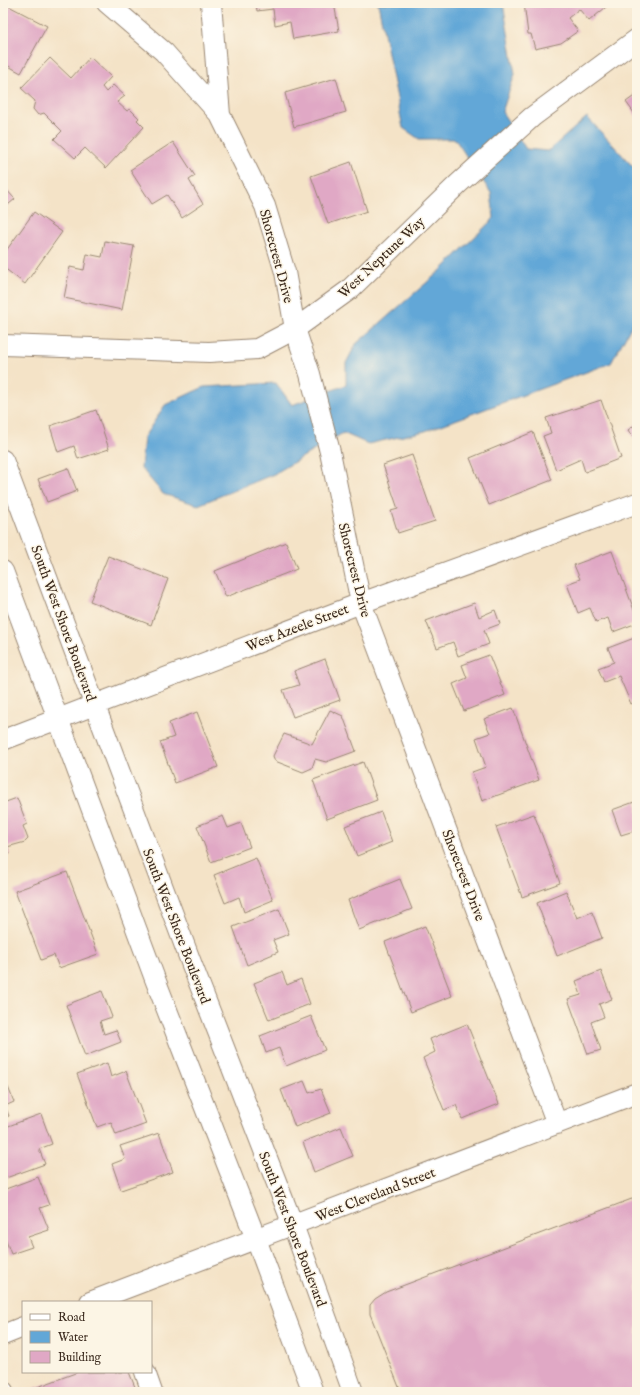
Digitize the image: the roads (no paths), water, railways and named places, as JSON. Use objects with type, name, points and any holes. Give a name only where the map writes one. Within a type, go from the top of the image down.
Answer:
[{"type":"street","points":[[107,3],[164,52],[220,116]]},
{"type":"street","name":"Shorecrest Drive","points":[[211,3],[220,116],[265,206],[285,272],[295,329],[310,374],[330,452],[361,603],[557,1124]]},
{"type":"street","name":"West Neptune Way","points":[[3,345],[209,352],[257,349],[295,329],[349,290],[458,184],[532,117],[637,39]]},
{"type":"street","name":"South West Shore Boulevard","points":[[3,460],[192,965],[293,1225],[353,1392]]},
{"type":"street","name":"West Azeele Street","points":[[3,740],[361,603],[637,503]]},
{"type":"street","points":[[3,571],[156,979],[256,1239],[312,1392]]},
{"type":"street","name":"West Cleveland Street","points":[[95,1301],[117,1297],[256,1239],[637,1093]]},
{"type":"street","points":[[3,1335],[22,1327]]},
{"type":"street","points":[[145,1373],[152,1392]]},
{"type":"water","points":[[378,3],[503,3],[515,74],[502,112],[526,149],[548,151],[587,117],[637,171],[637,316],[611,363],[425,431],[368,444],[343,433],[274,474],[198,505],[163,494],[141,468],[144,437],[165,405],[204,387],[276,383],[292,405],[346,385],[346,363],[356,344],[440,271],[494,218],[491,193],[455,139],[419,139],[403,128]]}]
